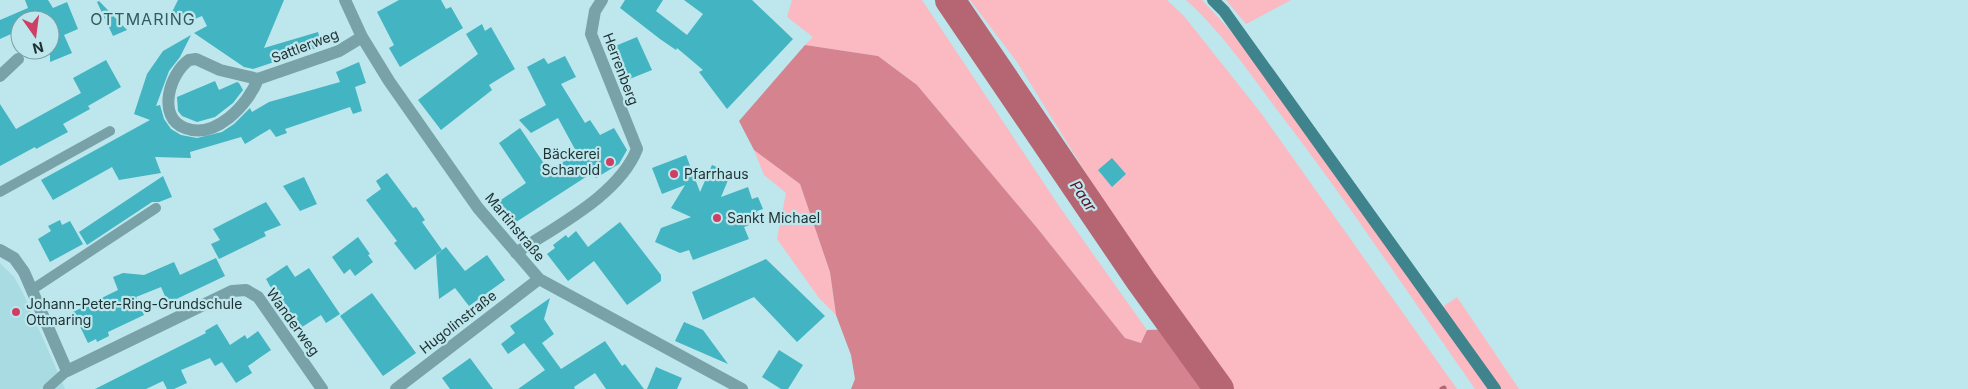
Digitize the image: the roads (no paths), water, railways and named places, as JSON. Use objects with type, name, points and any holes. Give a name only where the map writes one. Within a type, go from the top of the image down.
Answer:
[{"type":"main road","points":[[1213,0],[1224,11],[1495,389]]},
{"type":"street","name":"Martinstraße","points":[[345,0],[362,37],[389,81],[478,208],[539,279],[742,389]]},
{"type":"street","name":"Herrenberg","points":[[516,253],[607,192],[631,162],[637,149],[591,34],[595,12],[602,0]]},
{"type":"street","name":"Sattlerweg","points":[[258,80],[339,51],[362,37]]},
{"type":"street","points":[[196,59],[220,70],[258,80],[252,95],[240,110],[224,122],[196,131],[184,128],[173,118],[168,95],[174,78],[189,60],[196,59]]},
{"type":"street","points":[[0,76],[17,60]]},
{"type":"street","points":[[0,250],[14,258],[33,289],[55,349],[67,371]]},
{"type":"street","name":"Hugolinstraße","points":[[396,389],[539,279]]},
{"type":"street","name":"Wanderweg","points":[[67,371],[232,291],[246,290],[258,297],[322,389]]},
{"type":"lane","points":[[0,192],[110,131]]},
{"type":"lane","points":[[33,289],[156,208]]},
{"type":"lane","points":[[48,388],[67,371]]},
{"type":"waterway","name":"Paar","points":[[950,0],[1141,281],[1219,389]]},
{"type":"place","name":"Bäckerei Scharold","points":[[610,162]]},
{"type":"place","name":"Pfarrhaus","points":[[674,174]]},
{"type":"place","name":"Sankt Michael","points":[[717,218]]},
{"type":"place","name":"Johann-Peter-Ring-Grundschule Ottmaring","points":[[16,312]]},
{"type":"district","name":"OTTMARING","points":[[143,19]]}]
